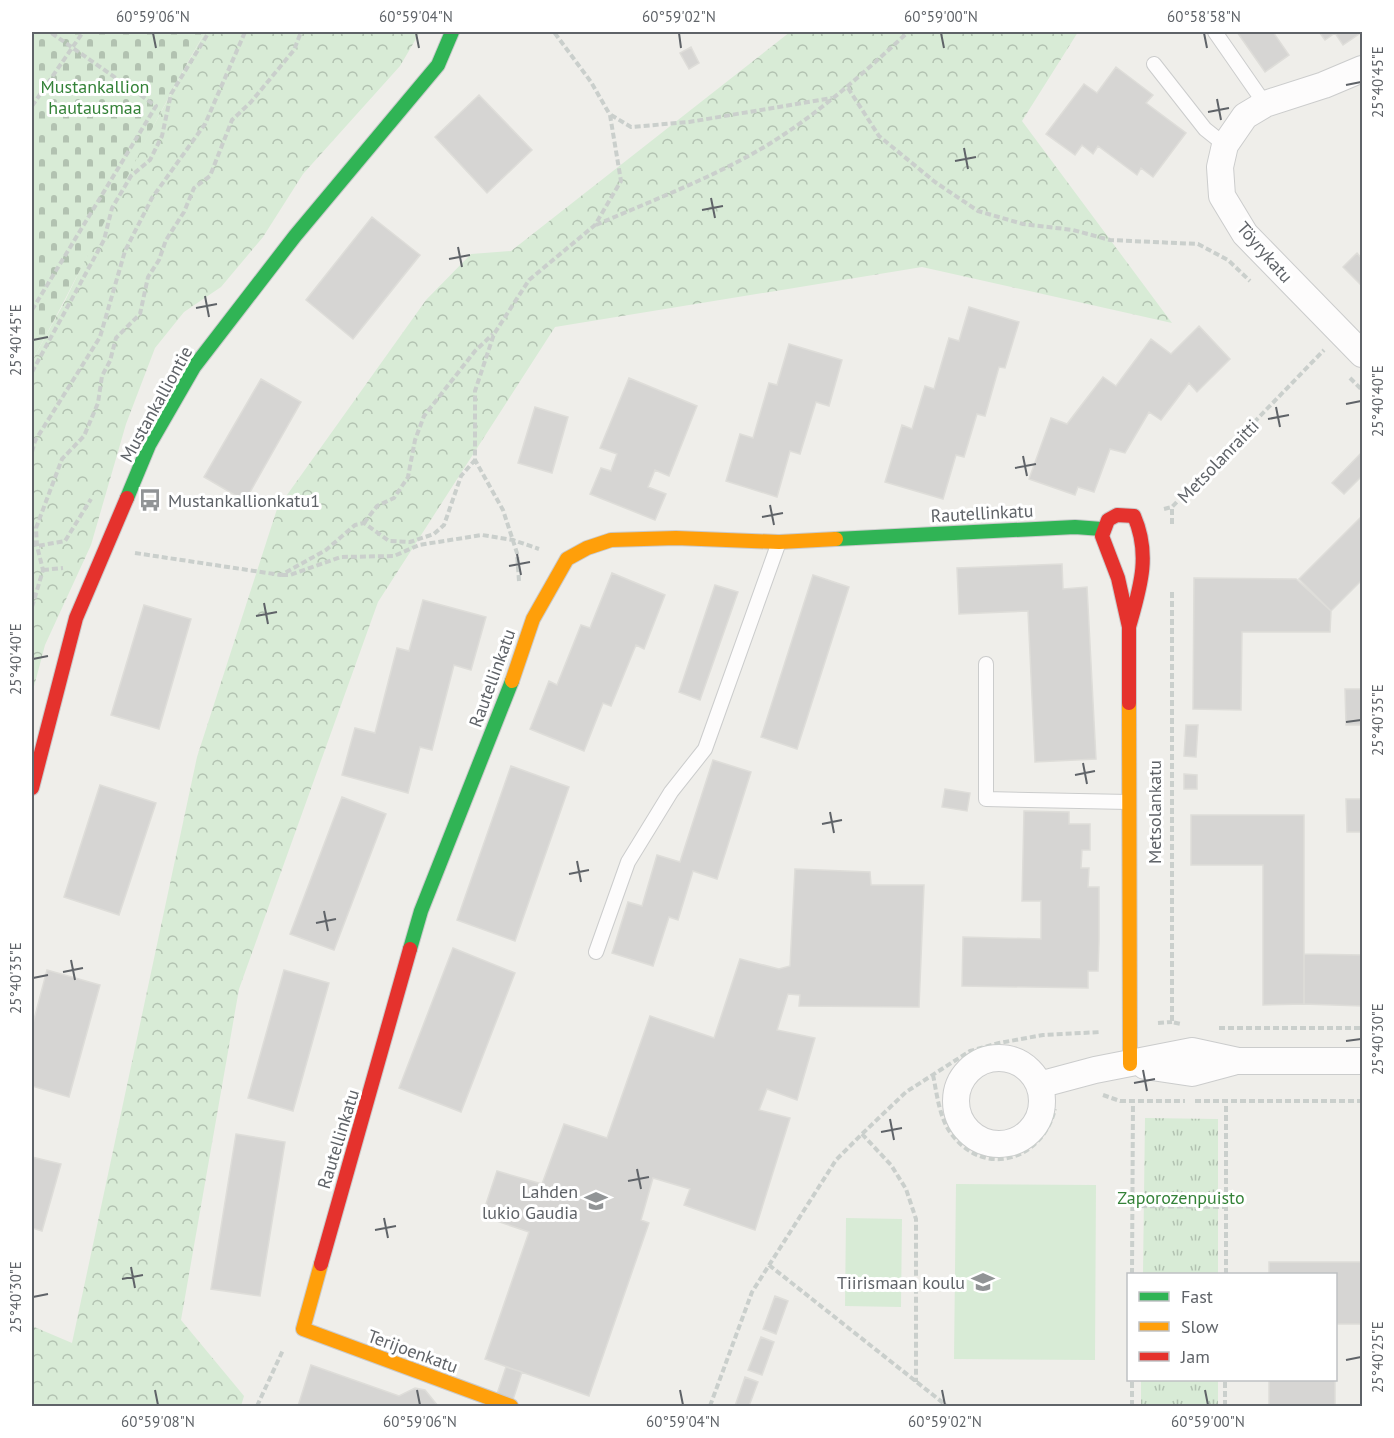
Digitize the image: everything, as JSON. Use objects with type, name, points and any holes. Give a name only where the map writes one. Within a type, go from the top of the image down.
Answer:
[{"type":"street","name":"Mustankalliontie","points":[[32,788],[76,618],[149,445],[194,367],[295,236],[438,65],[452,32]]},
{"type":"street","name":"Töyrykatu","points":[[1362,69],[1324,85],[1264,104],[1245,116],[1225,145],[1220,167],[1222,196],[1245,234],[1331,341],[1362,354]]},
{"type":"street","name":"Metsolankatu","points":[[1129,627],[1144,574],[1143,532],[1134,516],[1122,513],[1109,518],[1102,529],[1105,549],[1118,578],[1129,627],[1130,1064]]},
{"type":"street","name":"Rautellinkatu","points":[[303,1329],[421,911],[543,598],[567,559],[587,548],[611,540],[676,538],[779,542],[1075,527],[1102,529]]},
{"type":"street","points":[[1039,1085],[1095,1070],[1130,1064],[1362,1061]]},
{"type":"street","name":"Terijoenkatu","points":[[303,1329],[511,1407]]},
{"type":"lane","points":[[1215,32],[1264,104]]},
{"type":"lane","points":[[1154,64],[1205,129],[1225,145]]},
{"type":"lane","points":[[596,952],[628,862],[671,792],[705,749],[779,542]]},
{"type":"lane","points":[[986,664],[986,799],[1129,802]]},
{"type":"path","points":[[32,310],[156,106],[50,32]]},
{"type":"path","points":[[32,106],[83,32]]},
{"type":"path","points":[[32,372],[104,240],[112,208],[131,176],[150,160],[158,144],[171,94],[209,32]]},
{"type":"path","points":[[32,453],[35,441],[100,337],[125,251],[152,198],[205,124],[245,32]]},
{"type":"path","points":[[32,607],[43,570],[37,546],[36,528],[62,459],[84,436],[98,403],[102,376],[110,361],[116,338],[140,314],[148,277],[159,260],[166,240],[184,212],[194,188],[210,176],[232,120],[251,102],[294,50],[301,32]]},
{"type":"path","points":[[554,32],[610,115],[621,181],[595,225]]},
{"type":"path","points":[[513,540],[503,510],[475,459],[475,391],[494,334],[529,279],[595,225],[721,170],[766,146],[848,88],[908,32]]},
{"type":"path","points":[[848,88],[879,136],[935,182],[978,211],[1023,224],[1073,230],[1110,240],[1198,244],[1228,261],[1254,285]]},
{"type":"path","points":[[610,115],[631,127],[689,122],[834,98]]},
{"type":"path","points":[[281,575],[326,550],[355,525],[364,523],[377,506],[394,498],[408,477],[415,440],[424,416],[475,351],[494,334]]},
{"type":"path","points":[[1314,342],[1331,341]]},
{"type":"path","name":"Metsolanraitti","points":[[1172,531],[1172,507],[1331,341]]},
{"type":"path","points":[[364,523],[389,541],[410,542],[434,534],[444,525],[461,476],[475,459]]},
{"type":"path","points":[[129,552],[290,575],[350,555],[394,556],[419,545],[482,535],[513,540],[544,551]]},
{"type":"path","name":"Metsolankatu","points":[[1172,591],[1172,1022],[1193,1027],[1192,1101]]},
{"type":"path","points":[[1215,1028],[1362,1029]]},
{"type":"path","points":[[710,1407],[752,1292],[836,1160],[862,1134],[906,1092],[970,1051],[999,1042],[1043,1035],[1096,1033]]},
{"type":"path","points":[[933,1075],[944,1121],[950,1132],[970,1152],[986,1157],[1005,1159],[1025,1153],[1040,1142],[1048,1132],[1056,1104]]},
{"type":"path","points":[[1132,1273],[1133,1101],[1362,1101]]},
{"type":"path","points":[[1226,1102],[1226,1273]]},
{"type":"path","points":[[862,1134],[891,1165],[906,1189],[916,1219],[916,1382]]},
{"type":"path","points":[[1132,1206],[1226,1207]]},
{"type":"path","points":[[769,1265],[947,1407]]},
{"type":"path","points":[[257,1407],[283,1350],[303,1329]]},
{"type":"path","points":[[1132,1381],[1132,1407]]},
{"type":"path","points":[[1225,1381],[1225,1407]]},
{"type":"green space","name":"Mustankallion hautausmaa","points":[[32,32],[205,32],[160,113],[32,361]]},
{"type":"green space","points":[[205,32],[420,32],[400,66],[303,174],[263,237],[221,287],[184,312],[155,348],[126,424],[91,545],[45,645],[32,694],[32,361],[65,301],[120,187]]},
{"type":"green space","points":[[790,32],[1078,32],[1022,121],[1172,323],[922,267],[555,327],[378,602],[239,989],[181,1320],[244,1396],[241,1406],[32,1406],[32,1326],[72,1343],[197,757],[277,509],[426,300],[471,254],[511,251]]},
{"type":"green space","name":"Zaporozenpuisto","points":[[1145,1118],[1218,1119],[1218,1273],[1143,1273]]},
{"type":"green space","points":[[956,1184],[1096,1185],[1095,1360],[954,1359]]},
{"type":"green space","points":[[846,1218],[902,1219],[901,1307],[845,1306]]},
{"type":"green space","points":[[1141,1381],[1218,1381],[1218,1406],[1141,1406]]},
{"type":"building","points":[[1237,32],[1273,32],[1289,55],[1265,72]]},
{"type":"building","points":[[1319,32],[1362,32],[1343,45],[1335,33],[1325,40]]},
{"type":"building","points":[[691,47],[699,63],[689,69],[680,53]]},
{"type":"building","points":[[1116,67],[1153,95],[1146,103],[1186,133],[1153,177],[1141,168],[1137,175],[1098,146],[1093,154],[1082,145],[1075,155],[1046,134],[1084,84],[1097,93]]},
{"type":"building","points":[[479,95],[532,150],[487,193],[435,137]]},
{"type":"building","points":[[372,217],[420,255],[353,339],[306,300]]},
{"type":"building","points":[[1357,253],[1362,259],[1362,282],[1360,284],[1343,267]]},
{"type":"building","points":[[969,307],[1019,322],[1005,368],[999,367],[985,416],[977,414],[964,457],[956,455],[943,499],[885,482],[902,425],[912,429],[925,386],[934,389],[949,338],[959,341]]},
{"type":"building","points":[[1199,326],[1230,359],[1197,392],[1189,383],[1161,420],[1149,412],[1125,453],[1110,449],[1094,492],[1078,487],[1075,495],[1029,479],[1051,418],[1067,424],[1103,377],[1116,386],[1151,339],[1171,354]]},
{"type":"building","points":[[789,344],[842,360],[829,406],[816,402],[800,454],[790,451],[777,497],[726,481],[740,434],[753,438],[769,383],[777,385]]},
{"type":"building","points":[[629,378],[697,406],[669,476],[655,470],[648,487],[666,494],[655,520],[590,494],[601,468],[611,471],[617,454],[600,448]]},
{"type":"building","points":[[261,379],[301,402],[245,501],[204,477]]},
{"type":"building","points":[[535,407],[568,417],[552,473],[518,463]]},
{"type":"building","points":[[1362,452],[1362,476],[1344,494],[1332,483]]},
{"type":"building","points":[[1362,516],[1362,580],[1331,611],[1299,579]]},
{"type":"building","points":[[1062,564],[1063,589],[1087,587],[1096,759],[1035,762],[1028,611],[959,614],[957,568]]},
{"type":"building","points":[[612,573],[665,595],[644,649],[636,645],[611,706],[603,703],[584,751],[530,729],[549,681],[557,685],[581,625],[590,628]]},
{"type":"building","points":[[813,575],[849,587],[797,749],[761,737]]},
{"type":"building","points":[[1194,578],[1296,579],[1331,611],[1330,632],[1242,632],[1241,710],[1193,709]]},
{"type":"building","points":[[715,585],[738,592],[700,700],[679,692]]},
{"type":"building","points":[[423,600],[486,617],[471,670],[454,665],[432,750],[420,747],[408,793],[342,775],[355,728],[375,733],[397,648],[409,651]]},
{"type":"building","points":[[144,605],[191,619],[159,729],[111,715]]},
{"type":"building","points":[[1345,689],[1362,689],[1362,725],[1346,725]]},
{"type":"building","points":[[1186,725],[1198,725],[1196,757],[1184,756]]},
{"type":"building","points":[[713,760],[751,772],[717,879],[693,871],[678,920],[669,917],[653,966],[612,953],[628,902],[642,906],[657,855],[680,862]]},
{"type":"building","points":[[511,766],[569,787],[515,941],[457,920]]},
{"type":"building","points":[[1184,774],[1197,775],[1197,789],[1184,789]]},
{"type":"building","points":[[100,785],[156,803],[119,915],[64,897]]},
{"type":"building","points":[[945,789],[970,793],[967,811],[942,807]]},
{"type":"building","points":[[342,797],[386,814],[334,950],[290,934]]},
{"type":"building","points":[[1346,799],[1362,799],[1362,832],[1347,832]]},
{"type":"building","points":[[1024,811],[1069,812],[1069,824],[1090,824],[1090,850],[1082,850],[1081,868],[1089,868],[1088,887],[1099,887],[1099,940],[1098,971],[1088,971],[1088,988],[962,986],[963,937],[1041,939],[1041,901],[1022,901]]},
{"type":"building","points":[[1191,815],[1304,815],[1304,1004],[1263,1005],[1263,865],[1191,865]]},
{"type":"building","points":[[795,869],[870,872],[871,885],[924,885],[919,1007],[799,1006],[800,995],[788,994],[777,1030],[815,1038],[797,1100],[767,1089],[759,1110],[790,1118],[755,1230],[684,1205],[690,1189],[653,1178],[641,1220],[649,1223],[589,1396],[485,1359],[529,1232],[482,1216],[497,1171],[542,1184],[564,1124],[607,1138],[650,1016],[714,1038],[740,959],[779,969],[790,966]]},
{"type":"building","points":[[453,948],[515,973],[461,1112],[399,1088]]},
{"type":"building","points":[[1304,954],[1362,955],[1362,1006],[1304,1004]]},
{"type":"building","points":[[47,970],[100,985],[69,1097],[32,1086],[32,1027]]},
{"type":"building","points":[[284,970],[329,983],[293,1111],[248,1098]]},
{"type":"building","points":[[236,1134],[285,1142],[260,1296],[211,1289]]},
{"type":"building","points":[[32,1157],[61,1164],[42,1231],[32,1228]]},
{"type":"building","points":[[1269,1262],[1362,1262],[1362,1324],[1337,1324],[1337,1273],[1269,1273]]},
{"type":"building","points":[[775,1296],[788,1301],[776,1334],[763,1329]]},
{"type":"building","points":[[761,1337],[774,1342],[762,1375],[748,1370]]},
{"type":"building","points":[[311,1365],[399,1396],[415,1388],[425,1390],[438,1406],[298,1406]]},
{"type":"building","points":[[506,1367],[522,1372],[511,1406],[493,1406]]},
{"type":"building","points":[[745,1377],[758,1382],[749,1406],[735,1406]]},
{"type":"building","points":[[1269,1381],[1335,1381],[1335,1406],[1269,1406]]},
{"type":"traffic: fast","points":[[127,498],[149,445],[194,367],[295,236],[438,65],[452,32]]},
{"type":"traffic: fast","points":[[836,539],[1075,527],[1102,529]]},
{"type":"traffic: fast","points":[[410,949],[421,911],[512,681]]},
{"type":"traffic: slow","points":[[512,681],[533,619],[567,559],[587,548],[611,540],[676,538],[779,542],[836,539]]},
{"type":"traffic: slow","points":[[1129,703],[1130,1064]]},
{"type":"traffic: slow","points":[[321,1264],[303,1329],[511,1406]]},
{"type":"traffic: jam","points":[[32,788],[76,618],[127,498]]},
{"type":"traffic: jam","points":[[1129,627],[1140,585],[1142,544],[1134,516],[1117,515],[1108,520],[1102,536],[1118,578],[1129,627],[1129,703]]},
{"type":"traffic: jam","points":[[321,1264],[410,949]]},
{"type":"place","name":"Mustankallionkatu1","points":[[150,500]]},
{"type":"place","name":"Lahden lukio Gaudia","points":[[596,1201]]},
{"type":"place","name":"Tiirismaan koulu","points":[[983,1282]]}]
